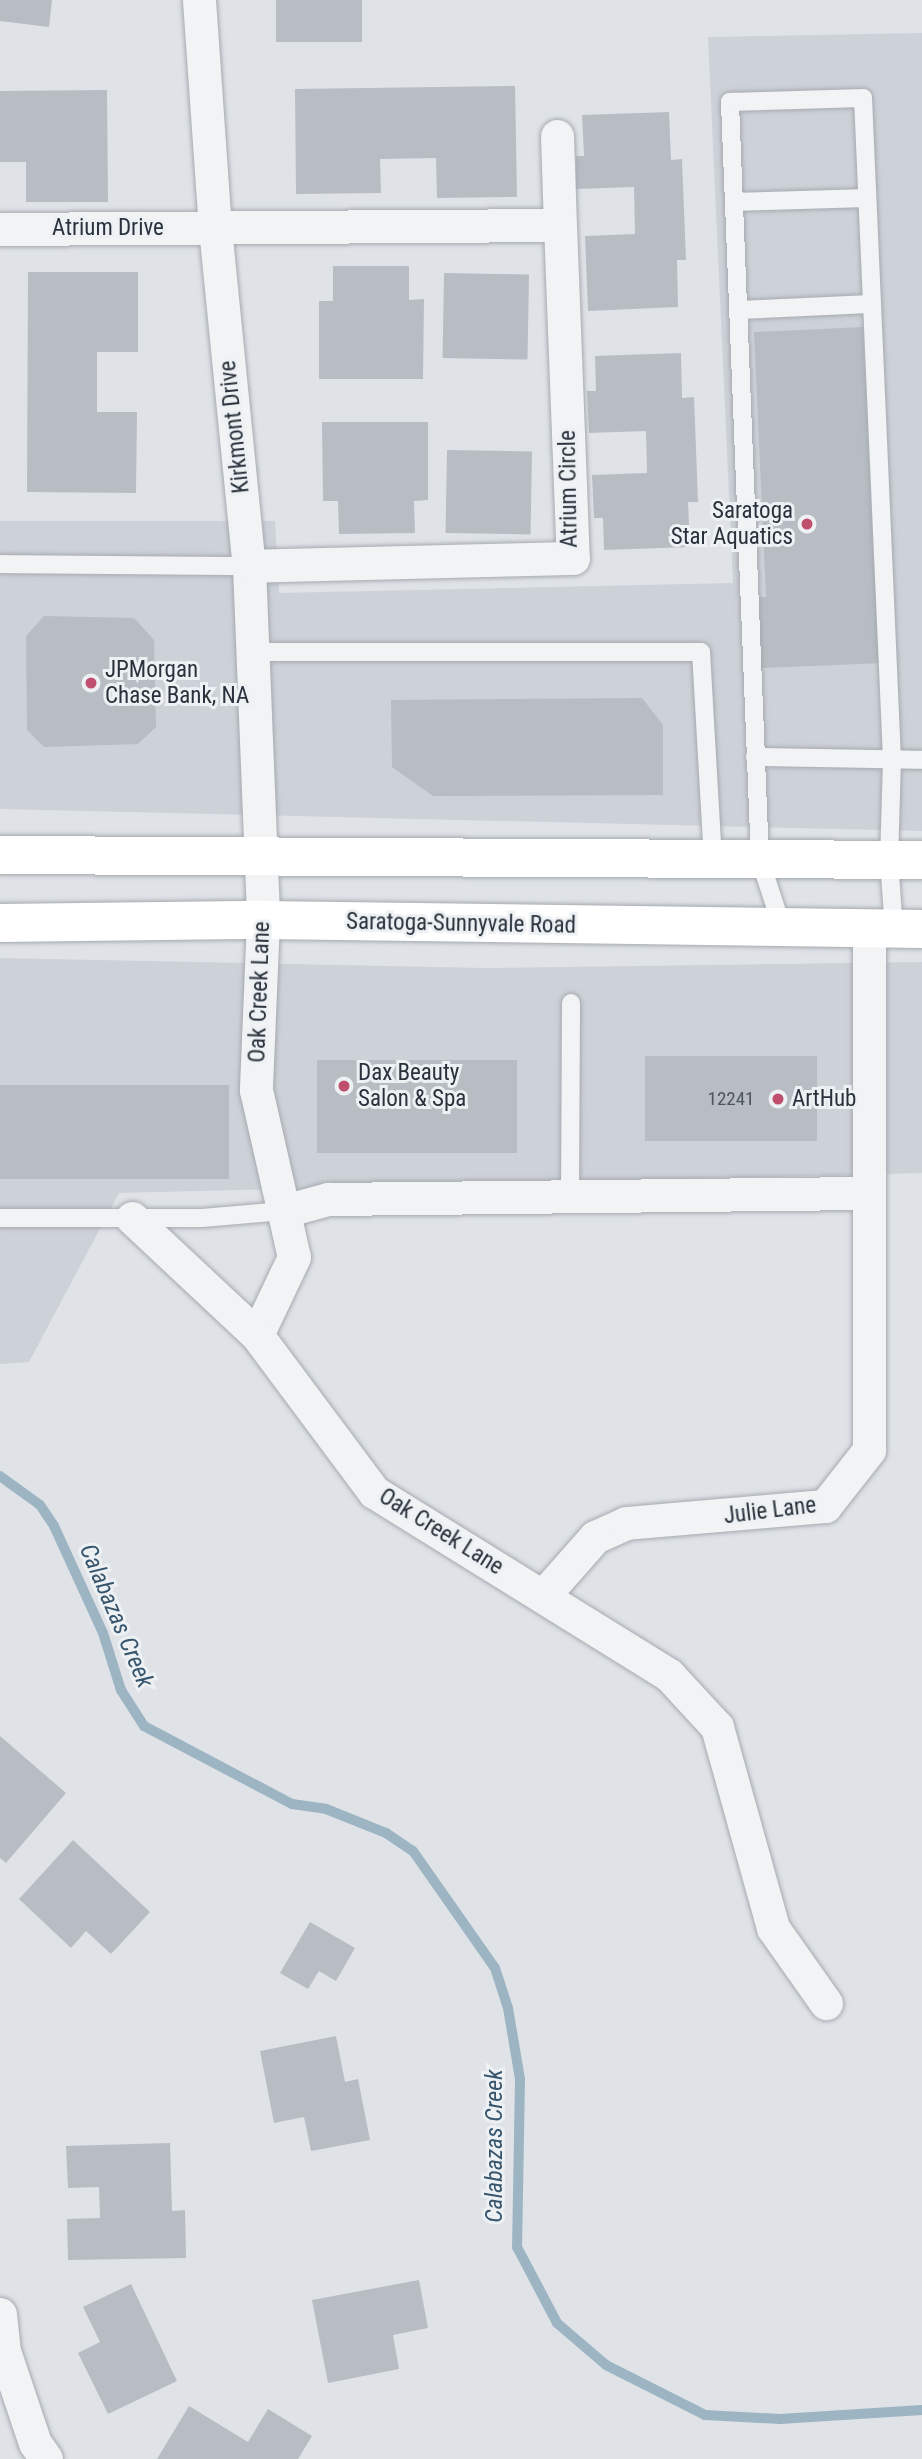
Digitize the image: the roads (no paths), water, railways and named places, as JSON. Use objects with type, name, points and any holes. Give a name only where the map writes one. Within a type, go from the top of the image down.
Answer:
[{"type":"main road","points":[[0,855],[906,860]]},
{"type":"main road","name":"Saratoga-Sunnyvale Road","points":[[0,923],[263,920],[895,930]]},
{"type":"street","name":"Kirkmont Drive","points":[[199,0],[215,229],[249,566],[258,856]]},
{"type":"street","name":"Atrium Circle","points":[[249,566],[573,558],[557,135]]},
{"type":"street","points":[[215,229],[561,225]]},
{"type":"street","name":"Atrium Drive","points":[[0,229],[215,229]]},
{"type":"street","name":"Oak Creek Lane","points":[[258,856],[263,920],[256,1090],[294,1257],[257,1335],[374,1492],[669,1675],[717,1727],[773,1928],[827,2003]]},
{"type":"street","name":"Julie Lane","points":[[543,1596],[595,1537],[626,1523],[825,1506],[869,1451],[867,1193],[895,930]]},
{"type":"street","points":[[284,1211],[328,1199],[867,1193]]},
{"type":"street","points":[[132,1218],[257,1335]]},
{"type":"street","points":[[0,2314],[4,2351],[35,2443],[46,2459]]},
{"type":"lane","points":[[783,930],[760,860],[730,102],[863,98],[892,760],[906,860],[895,930]]},
{"type":"lane","points":[[734,202],[867,198]]},
{"type":"lane","points":[[738,310],[872,304]]},
{"type":"lane","points":[[0,564],[249,566]]},
{"type":"lane","points":[[251,652],[701,652],[713,860]]},
{"type":"lane","points":[[755,757],[922,760]]},
{"type":"lane","points":[[570,1197],[571,1003]]},
{"type":"lane","points":[[0,1218],[202,1218],[284,1211]]},
{"type":"waterway","name":"Calabazas Creek","points":[[0,1476],[40,1505],[54,1526],[103,1633],[121,1690],[144,1726],[292,1804],[326,1809],[386,1833],[413,1851],[495,1968],[508,2008],[520,2079],[517,2247],[557,2323],[606,2365],[705,2415],[780,2419],[922,2410]]},
{"type":"place","name":"Saratoga Star Aquatics","points":[[807,524]]},
{"type":"place","name":"JPMorgan Chase Bank, NA","points":[[91,683]]},
{"type":"place","name":"Dax Beauty Salon & Spa","points":[[344,1086]]},
{"type":"place","name":"ArtHub","points":[[778,1099]]}]
